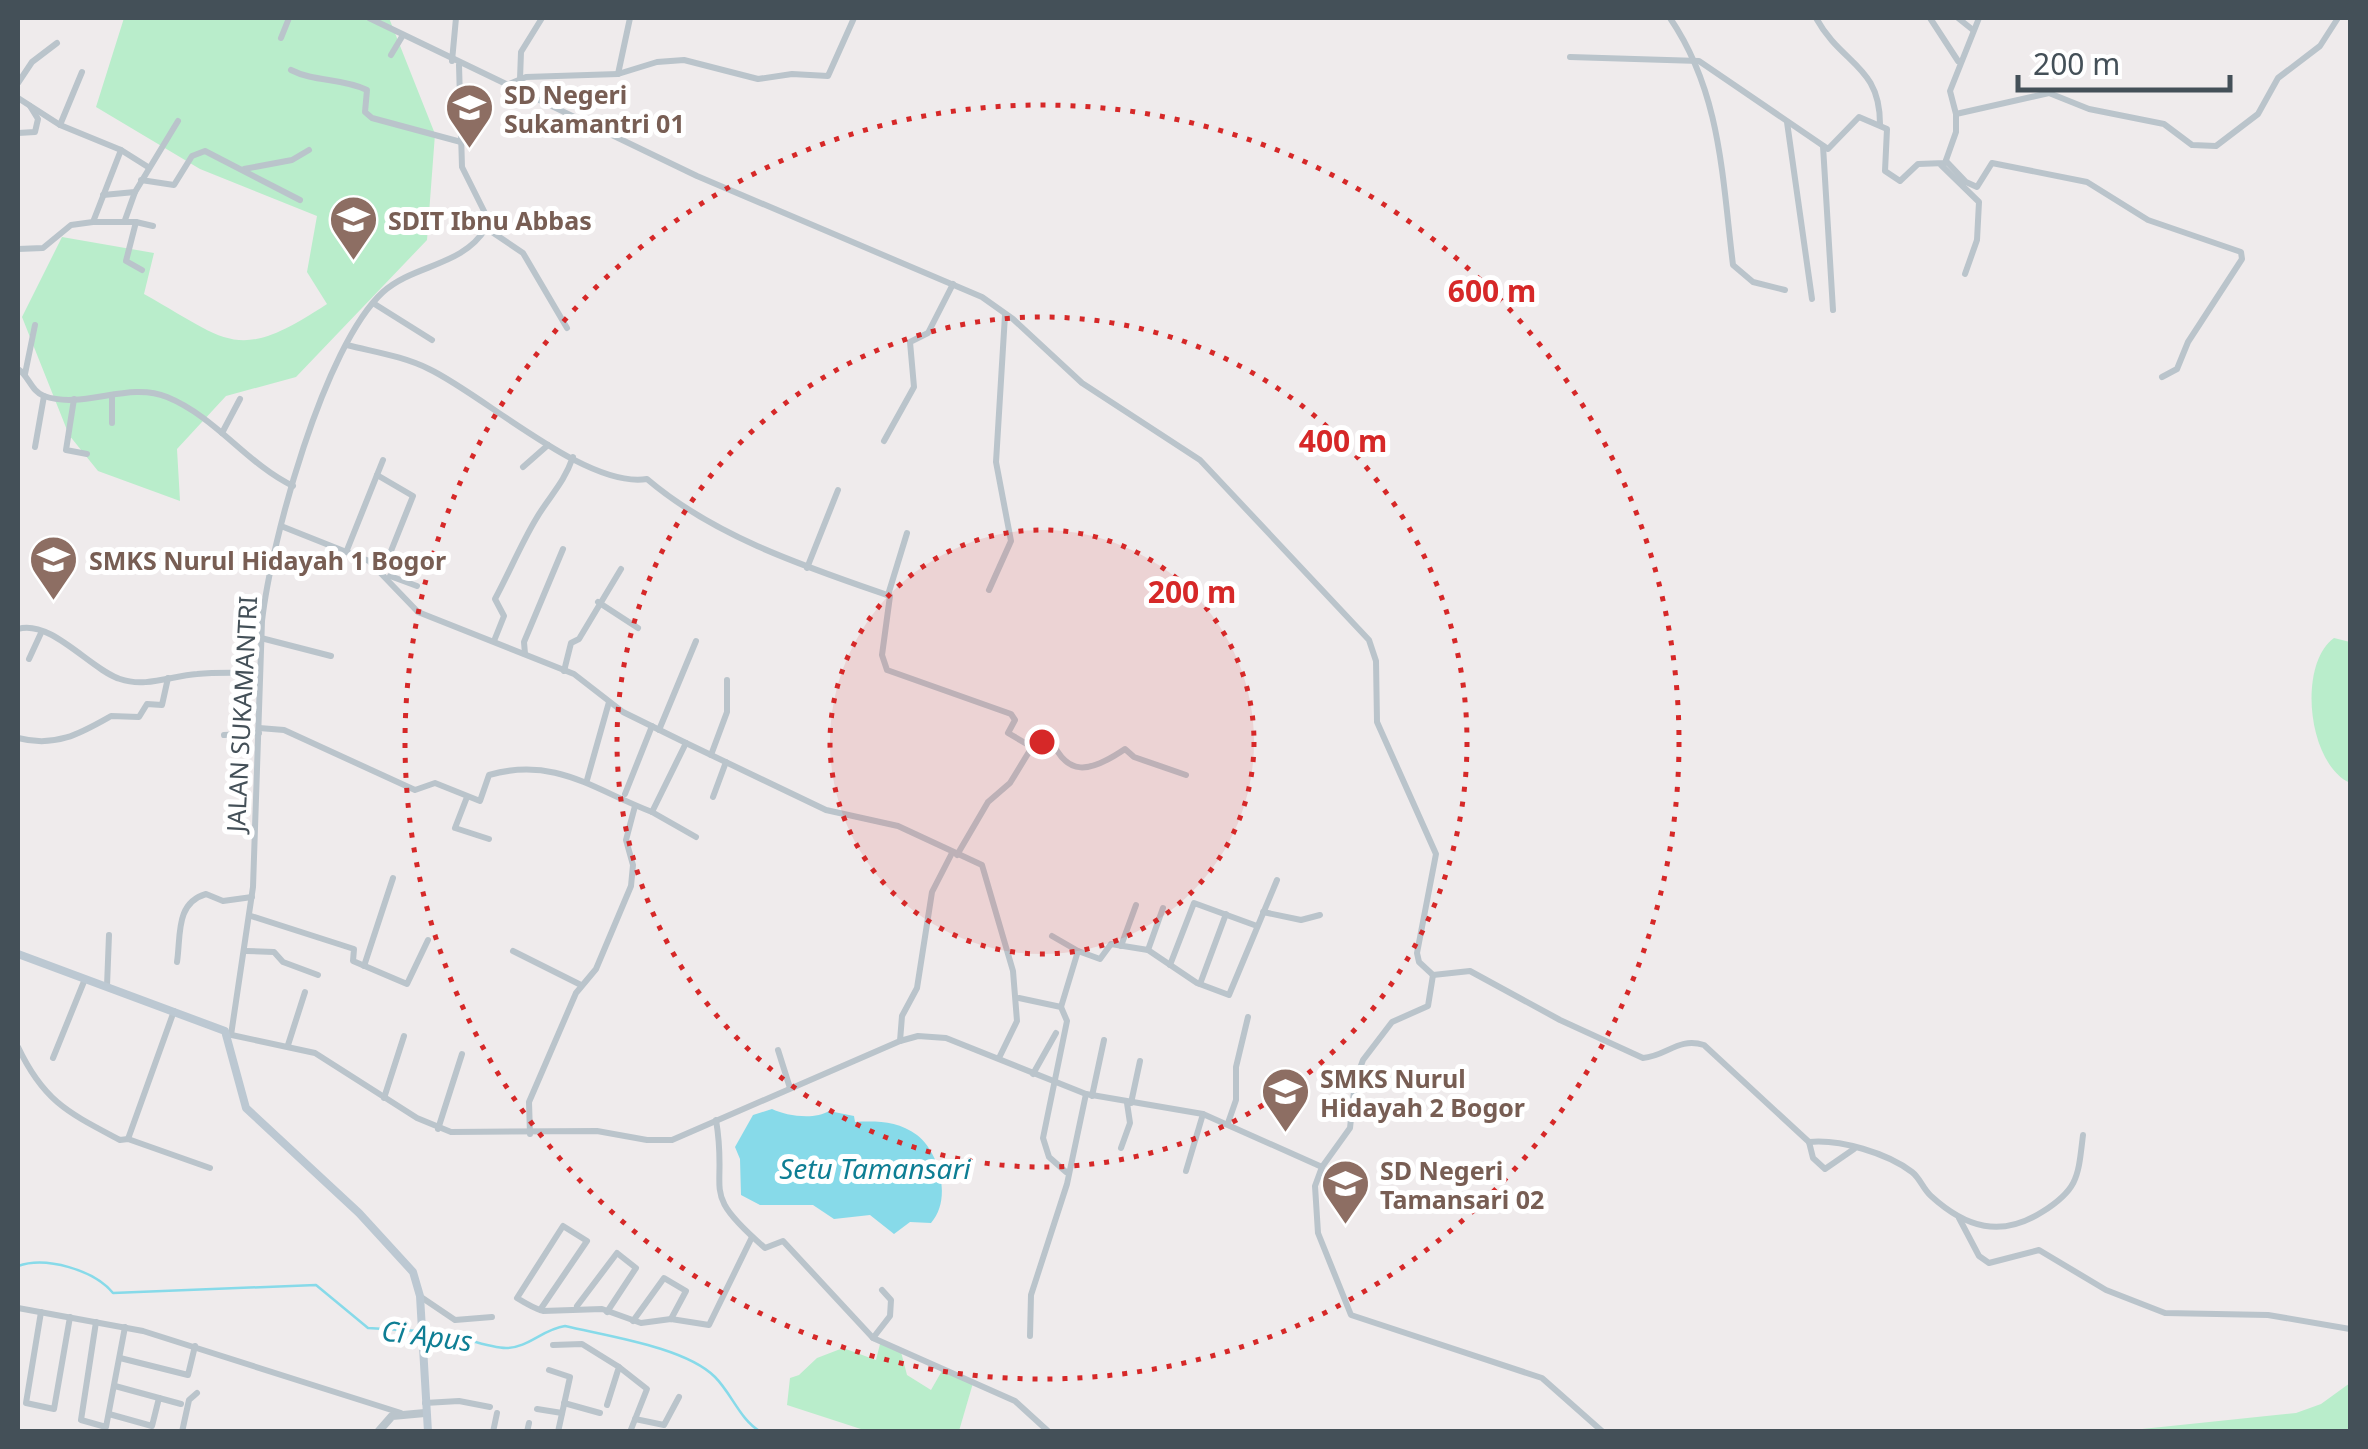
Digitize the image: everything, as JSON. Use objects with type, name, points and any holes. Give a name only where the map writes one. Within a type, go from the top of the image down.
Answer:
[{"type":"main road","points":[[18,954],[230,1035],[242,1104],[396,1250],[412,1272],[420,1296],[428,1432]]},
{"type":"street","points":[[282,38],[289,18]]},
{"type":"street","points":[[369,18],[455,63],[697,176],[953,284],[1006,314],[1082,383],[1200,460],[1369,640],[1376,660],[1377,722],[1436,854],[1417,953],[1419,962],[1433,974],[1470,971],[1560,1020],[1643,1058],[1682,1042],[1704,1046],[1809,1142],[1813,1158],[1825,1169],[1854,1149]]},
{"type":"street","points":[[456,18],[455,63],[463,173],[485,213],[486,228],[523,253],[567,328]]},
{"type":"street","points":[[520,78],[521,52],[542,18]]},
{"type":"street","points":[[618,74],[629,18]]},
{"type":"street","points":[[508,85],[520,78],[618,74],[657,62],[684,60],[758,79],[792,74],[828,76],[854,18]]},
{"type":"street","points":[[1670,18],[1699,62],[1718,139],[1733,265],[1753,282],[1785,290]]},
{"type":"street","points":[[1816,18],[1835,46],[1876,86],[1880,124]]},
{"type":"street","points":[[1930,18],[1958,62]]},
{"type":"street","points":[[1958,18],[1974,30]]},
{"type":"street","points":[[1944,163],[1956,132],[1950,91],[1958,62],[1979,18]]},
{"type":"street","points":[[1956,114],[2049,93],[2089,109],[2164,124],[2192,145],[2216,146],[2258,114],[2278,78],[2320,46],[2338,18]]},
{"type":"street","points":[[391,55],[403,34]]},
{"type":"street","points":[[18,83],[30,64],[57,43]]},
{"type":"street","points":[[1570,58],[1699,62],[1823,146],[1834,147],[1860,117],[1880,124],[1888,130],[1883,163],[1891,178],[1902,181],[1918,164],[1944,163],[1966,182],[1977,186],[1992,163],[2086,182],[2148,220],[2240,252],[2242,259],[2188,342],[2177,369],[2162,377]]},
{"type":"street","points":[[291,70],[364,88],[369,94],[365,112],[372,118],[461,142]]},
{"type":"street","points":[[60,125],[82,72]]},
{"type":"street","points":[[18,98],[60,125],[121,150],[148,167]]},
{"type":"street","points":[[18,133],[35,132],[38,120],[30,106]]},
{"type":"street","points":[[125,220],[141,180],[178,121]]},
{"type":"street","points":[[1787,122],[1812,299]]},
{"type":"street","points":[[1823,146],[1832,310]]},
{"type":"street","points":[[92,222],[121,150]]},
{"type":"street","points":[[243,170],[284,163],[309,150]]},
{"type":"street","points":[[141,180],[174,185],[200,151],[300,200]]},
{"type":"street","points":[[1944,163],[1980,202],[1977,240],[1965,274]]},
{"type":"street","points":[[104,196],[135,192]]},
{"type":"street","points":[[18,249],[43,248],[71,224],[125,220],[153,226]]},
{"type":"street","points":[[136,222],[126,260],[142,270]]},
{"type":"street","name":"JALAN SUKAMANTRI","points":[[230,1035],[251,916],[261,638],[268,578],[293,486],[346,345],[373,303],[394,284],[454,257],[486,228]]},
{"type":"street","points":[[884,441],[914,387],[910,342],[928,333],[953,284]]},
{"type":"street","points":[[373,303],[432,340]]},
{"type":"street","points":[[990,590],[1011,542],[996,462],[1006,314]]},
{"type":"street","points":[[34,325],[20,371],[44,396],[167,397],[222,433],[275,478],[293,486]]},
{"type":"street","points":[[346,345],[428,368],[548,445],[629,481],[648,480],[675,503],[806,568],[888,596],[892,602],[882,650],[885,666],[895,676],[1011,714],[1015,720],[1008,732],[1032,747]]},
{"type":"street","points":[[112,395],[112,424]]},
{"type":"street","points":[[36,448],[44,396]]},
{"type":"street","points":[[74,399],[66,450],[87,454]]},
{"type":"street","points":[[222,433],[240,399]]},
{"type":"street","points":[[523,467],[548,445]]},
{"type":"street","points":[[494,641],[504,616],[495,599],[532,524],[548,500],[560,491],[573,457]]},
{"type":"street","points":[[347,550],[383,460]]},
{"type":"street","points":[[376,475],[413,496],[386,574]]},
{"type":"street","points":[[806,568],[838,490]]},
{"type":"street","points":[[282,526],[347,550],[386,574],[417,586]]},
{"type":"street","points":[[888,596],[907,533]]},
{"type":"street","points":[[525,654],[524,642],[564,549]]},
{"type":"street","points":[[564,671],[571,643],[579,639],[620,569]]},
{"type":"street","points":[[386,574],[418,612],[578,676],[610,702],[656,728],[826,810],[898,826],[985,868],[990,898],[1006,935],[1017,1018],[999,1058]]},
{"type":"street","points":[[598,602],[638,628]]},
{"type":"street","points":[[18,629],[26,626],[82,653],[118,679],[137,683],[260,674]]},
{"type":"street","points":[[29,659],[41,633]]},
{"type":"street","points":[[261,638],[331,656]]},
{"type":"street","points":[[625,794],[696,641]]},
{"type":"street","points":[[18,738],[42,742],[92,731],[111,716],[139,717],[145,705],[162,706],[168,678]]},
{"type":"street","points":[[711,755],[728,712],[727,680]]},
{"type":"street","points":[[587,780],[610,702]]},
{"type":"street","points":[[224,735],[284,730],[412,790],[435,783],[482,801],[487,776],[506,770],[555,772],[587,780],[696,837]]},
{"type":"street","points":[[900,1041],[902,1016],[917,988],[932,892],[988,802],[1007,786],[1042,732],[1050,734],[1057,756],[1075,767],[1095,769],[1126,749],[1134,757],[1186,774]]},
{"type":"street","points":[[652,812],[686,743]]},
{"type":"street","points":[[714,796],[726,762]]},
{"type":"street","points":[[467,797],[454,826],[490,839]]},
{"type":"street","points":[[530,1134],[528,1106],[581,985],[596,969],[631,886],[632,865],[626,840],[635,806]]},
{"type":"street","points":[[364,966],[393,878]]},
{"type":"street","points":[[1052,936],[1100,959],[1108,945],[1148,950],[1200,984],[1229,994],[1277,880]]},
{"type":"street","points":[[177,962],[180,922],[195,898],[202,894],[223,901],[252,898]]},
{"type":"street","points":[[1170,966],[1194,903],[1257,926]]},
{"type":"street","points":[[1120,946],[1136,906]]},
{"type":"street","points":[[1148,950],[1162,908]]},
{"type":"street","points":[[1263,912],[1302,920],[1320,915]]},
{"type":"street","points":[[1200,984],[1226,914]]},
{"type":"street","points":[[251,916],[326,943],[354,948],[353,961],[409,984],[428,940]]},
{"type":"street","points":[[106,986],[109,934]]},
{"type":"street","points":[[246,951],[274,952],[282,962],[318,975]]},
{"type":"street","points":[[512,951],[581,985]]},
{"type":"street","points":[[1066,1172],[1052,1162],[1044,1145],[1053,1082],[1067,1031],[1061,1007],[1078,951]]},
{"type":"street","points":[[1433,974],[1428,1006],[1392,1022],[1358,1069],[1350,1128],[1322,1168],[1316,1186],[1315,1216],[1348,1313],[1542,1378],[1603,1432]]},
{"type":"street","points":[[53,1058],[85,978]]},
{"type":"street","points":[[288,1045],[305,992]]},
{"type":"street","points":[[1020,998],[1061,1007]]},
{"type":"street","points":[[128,1139],[174,1012]]},
{"type":"street","points":[[1228,1123],[1236,1100],[1236,1067],[1248,1017]]},
{"type":"street","points":[[1033,1074],[1056,1034]]},
{"type":"street","points":[[230,1035],[288,1045],[314,1054],[438,1128],[468,1134],[598,1131],[663,1141],[900,1041],[918,1036],[946,1038],[1089,1095],[1203,1114],[1322,1168]]},
{"type":"street","points":[[384,1098],[404,1036]]},
{"type":"street","points":[[1030,1336],[1031,1294],[1104,1040]]},
{"type":"street","points":[[778,1050],[790,1088]]},
{"type":"street","points":[[19,1053],[56,1105],[120,1140],[128,1139],[210,1168]]},
{"type":"street","points":[[438,1128],[462,1054]]},
{"type":"street","points":[[1121,1148],[1130,1123],[1129,1104],[1140,1061]]},
{"type":"street","points":[[1186,1171],[1203,1114]]},
{"type":"street","points":[[716,1120],[721,1206],[752,1237],[766,1249],[782,1241],[873,1338],[1015,1401],[1049,1432]]},
{"type":"street","points":[[1809,1142],[1854,1149],[1916,1174],[1932,1198],[1959,1218],[1984,1228],[2026,1222],[2062,1200],[2074,1188],[2083,1135]]},
{"type":"street","points":[[1959,1218],[1980,1256],[1989,1263],[2039,1250],[2122,1298],[2165,1313],[2268,1315],[2350,1328]]},
{"type":"street","points":[[540,1310],[587,1241],[566,1225],[516,1296],[540,1310],[576,1308],[633,1321],[671,1319],[710,1325],[752,1237]]},
{"type":"street","points":[[576,1308],[617,1253],[636,1268],[607,1312]]},
{"type":"street","points":[[633,1321],[664,1278],[686,1291],[671,1319]]},
{"type":"street","points":[[873,1338],[892,1310],[891,1300],[882,1290]]},
{"type":"street","points":[[420,1296],[456,1320],[492,1317]]},
{"type":"street","points":[[18,1308],[125,1327],[196,1346],[401,1413]]},
{"type":"street","points":[[40,1312],[26,1403],[54,1410],[70,1317]]},
{"type":"street","points":[[96,1322],[81,1420],[106,1427],[125,1327]]},
{"type":"street","points":[[553,1345],[582,1344],[647,1389],[630,1432]]},
{"type":"street","points":[[120,1358],[188,1375],[196,1346]]},
{"type":"street","points":[[607,1404],[618,1368]]},
{"type":"street","points":[[549,1370],[570,1377],[558,1432]]},
{"type":"street","points":[[115,1386],[181,1404]]},
{"type":"street","points":[[182,1432],[189,1400],[196,1392]]},
{"type":"street","points":[[635,1419],[664,1425],[679,1396]]},
{"type":"street","points":[[109,1414],[142,1428],[152,1426],[160,1398]]},
{"type":"street","points":[[378,1432],[392,1416],[459,1401],[493,1410],[493,1432]]},
{"type":"street","points":[[564,1403],[600,1413]]},
{"type":"street","points":[[537,1409],[562,1413]]},
{"type":"green space","points":[[124,18],[389,18],[435,134],[427,240],[296,377],[226,396],[177,449],[180,501],[98,471],[69,435],[22,317],[62,237],[154,253],[144,294],[216,334],[252,340],[273,334],[327,304],[307,272],[317,216],[200,169],[96,107]]},
{"type":"green space","points":[[2334,638],[2350,642],[2350,783],[2325,756],[2312,714],[2315,669],[2322,651]]},
{"type":"green space","points":[[881,1340],[900,1348],[907,1375],[931,1390],[943,1369],[973,1383],[959,1431],[867,1431],[787,1405],[790,1378],[817,1358],[843,1348],[876,1360]]},
{"type":"green space","points":[[2350,1383],[2350,1431],[2123,1431],[2296,1413],[2321,1404]]},
{"type":"water","name":"Setu Tamansari","points":[[772,1109],[800,1116],[829,1111],[854,1116],[855,1122],[895,1124],[917,1135],[932,1153],[940,1177],[941,1202],[931,1223],[910,1222],[894,1234],[870,1215],[834,1219],[813,1205],[760,1205],[741,1195],[740,1159],[735,1147],[753,1115]]},
{"type":"waterway","name":"Ci Apus","points":[[18,1266],[42,1263],[69,1267],[94,1278],[113,1293],[316,1285],[368,1328],[419,1331]]},
{"type":"waterway","name":"Ci Apus","points":[[427,1331],[506,1348],[565,1326],[665,1350],[715,1377],[747,1421],[761,1432]]},
{"type":"waterway","name":"Ci Apus","points":[[803,1432],[812,1432]]},
{"type":"place","name":"SD Negeri Sukamantri 01","points":[[469,150]]},
{"type":"place","name":"SDIT Ibnu Abbas","points":[[353,262]]},
{"type":"place","name":"SMKS Nurul Hidayah 1 Bogor","points":[[54,602]]},
{"type":"place","name":"SMKS Nurul Hidayah 2 Bogor","points":[[1285,1134]]},
{"type":"place","name":"SD Negeri Tamansari 02","points":[[1345,1226]]}]
